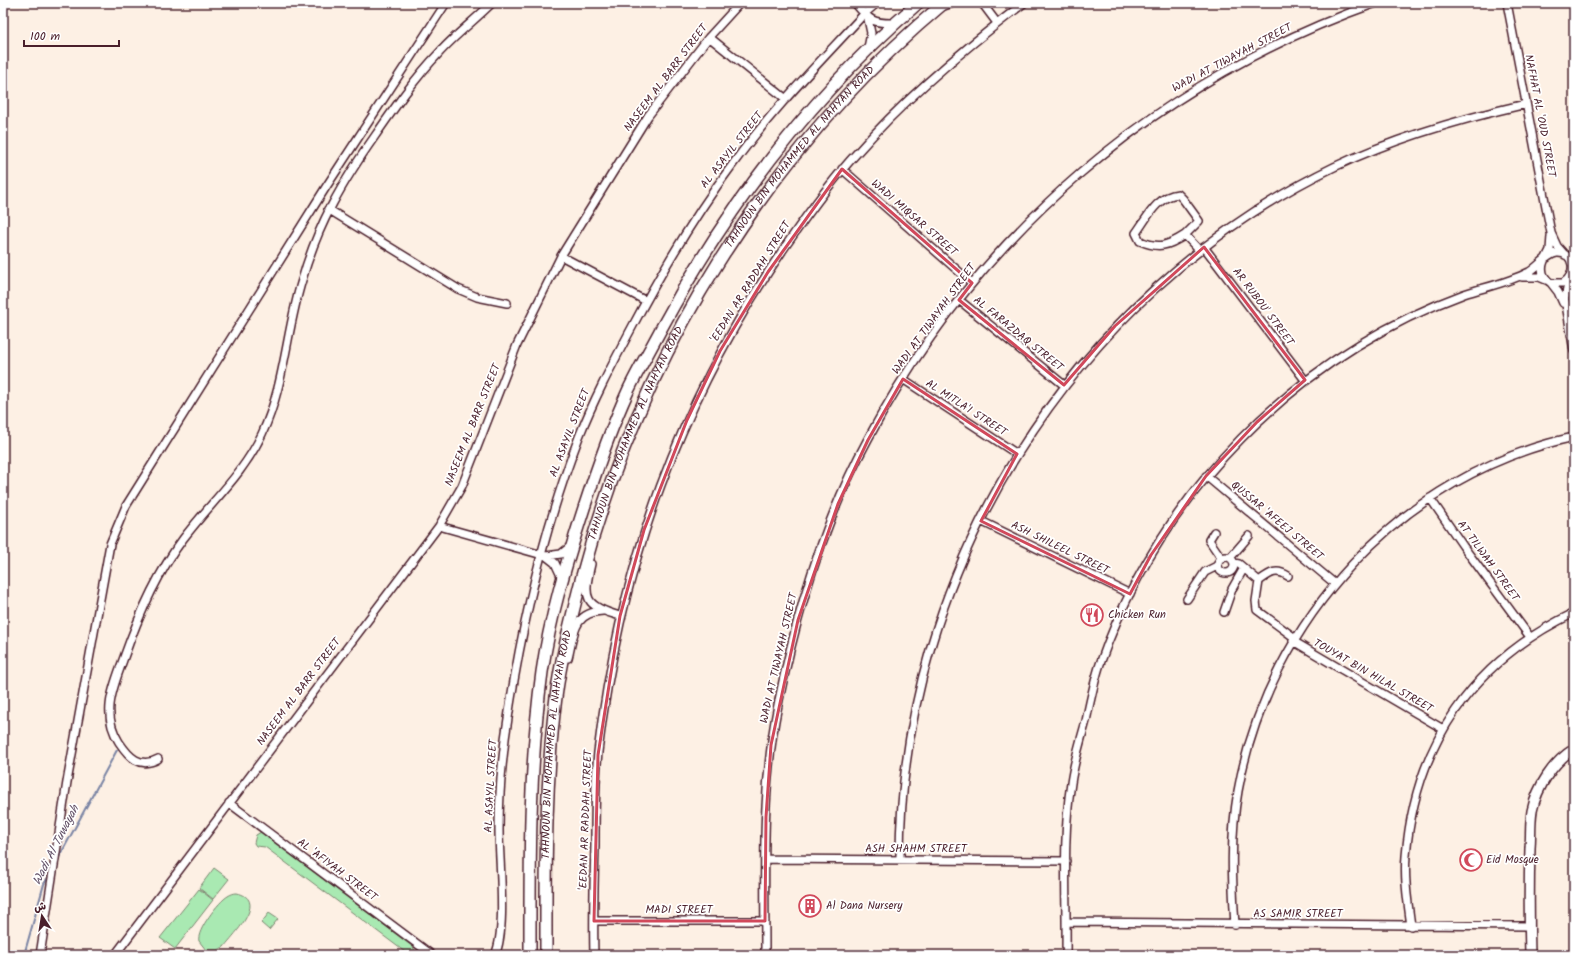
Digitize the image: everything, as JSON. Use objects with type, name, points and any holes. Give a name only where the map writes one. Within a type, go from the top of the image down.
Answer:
[{"type":"main road","name":"TAHNOUN BIN MOHAMMED AL NAHYAN ROAD","points":[[530,955],[531,778],[543,669],[562,579],[572,544],[597,469],[628,390],[702,257],[728,217],[768,162],[803,119],[868,49],[918,3]]},
{"type":"main road","name":"TAHNOUN BIN MOHAMMED AL NAHYAN ROAD","points":[[546,955],[549,769],[556,694],[572,616],[594,534],[626,440],[661,363],[717,264],[783,169],[821,124],[900,43],[940,6]]},
{"type":"street","points":[[40,955],[67,782],[110,544],[126,506],[323,191],[446,3]]},
{"type":"street","points":[[158,759],[148,764],[142,763],[130,757],[114,734],[110,722],[109,707],[111,693],[137,621],[157,579],[182,540],[240,471],[255,448],[267,423],[280,383],[290,324],[302,280],[328,209],[356,162],[423,70],[447,44],[492,3]]},
{"type":"street","name":"NASEEM AL BARR STREET","points":[[115,955],[439,526],[462,486],[517,345],[561,256],[648,116],[709,37],[740,3]]},
{"type":"street","points":[[855,3],[866,16],[871,33],[868,49]]},
{"type":"street","name":"AL ASAYIL STREET","points":[[495,955],[501,935],[499,830],[502,755],[516,670],[530,603],[544,556],[558,494],[579,436],[600,388],[646,301],[690,224],[734,162],[786,99],[877,3]]},
{"type":"street","points":[[940,6],[953,3]]},
{"type":"street","name":"'EEDAN AR RADDAH STREET","points":[[594,955],[596,784],[598,755],[613,650],[620,616],[644,530],[661,482],[702,387],[720,351],[768,272],[812,207],[842,170],[882,125],[927,82],[997,23],[1024,3]]},
{"type":"street","name":"WADI AT TIWAYAH STREET","points":[[765,955],[766,817],[771,745],[777,706],[798,620],[808,585],[838,504],[868,440],[916,359],[988,263],[1051,200],[1110,148],[1142,124],[1211,80],[1310,29],[1376,3]]},
{"type":"street","name":"NAFHAT AL 'OUD STREET","points":[[1507,3],[1551,233],[1557,246],[1569,257]]},
{"type":"street","points":[[981,4],[997,23]]},
{"type":"street","points":[[866,16],[881,23],[896,23]]},
{"type":"street","points":[[709,37],[786,99]]},
{"type":"street","points":[[900,860],[900,832],[909,738],[921,686],[942,614],[981,521],[1017,454],[1064,385],[1115,326],[1202,249],[1274,200],[1345,162],[1422,131],[1526,104]]},
{"type":"street","name":"WADI MIQSAR STREET","points":[[842,170],[972,283]]},
{"type":"street","points":[[1178,194],[1199,221],[1185,235],[1171,244],[1152,246],[1140,242],[1136,233],[1152,209],[1169,195],[1178,194]]},
{"type":"street","points":[[328,209],[458,289],[477,297],[507,303]]},
{"type":"street","name":"NAFHAT AL 'OUD STREET","points":[[1545,260],[1550,250],[1551,233]]},
{"type":"street","name":"AR RUBOU' STREET","points":[[1185,235],[1202,249],[1305,380]]},
{"type":"street","points":[[1066,955],[1066,861],[1068,804],[1077,752],[1100,666],[1130,594],[1151,555],[1206,476],[1257,422],[1305,380],[1344,354],[1405,319],[1466,294],[1518,277],[1535,268],[1553,254],[1569,257],[1573,266],[1572,274],[1566,290],[1567,313],[1574,351]]},
{"type":"street","points":[[561,256],[646,301]]},
{"type":"street","points":[[1545,260],[1542,272],[1558,292],[1567,313]]},
{"type":"street","points":[[1518,277],[1539,276],[1549,282],[1563,283],[1572,274]]},
{"type":"street","name":"AL FARAZDAQ STREET","points":[[959,300],[1064,385]]},
{"type":"street","name":"AL MITLA'I STREET","points":[[903,380],[1017,454]]},
{"type":"street","points":[[1235,925],[1232,856],[1238,792],[1244,760],[1257,717],[1277,670],[1294,640],[1334,583],[1372,544],[1405,516],[1430,498],[1473,473],[1542,446],[1574,437]]},
{"type":"street","name":"QUSSAR 'AFEEJ STREET","points":[[1206,476],[1334,583]]},
{"type":"street","name":"AT TILWAH STREET","points":[[1430,498],[1463,546],[1530,637]]},
{"type":"street","name":"ASH SHILEEL STREET","points":[[981,521],[1130,594]]},
{"type":"street","points":[[439,526],[544,556],[555,563],[562,579]]},
{"type":"street","points":[[1214,532],[1209,540],[1222,559],[1232,561],[1244,568],[1259,581],[1271,572],[1277,571],[1288,576]]},
{"type":"street","points":[[594,534],[594,548],[586,592],[592,604],[603,611],[620,616]]},
{"type":"street","points":[[1217,566],[1222,572],[1230,572],[1233,569],[1232,561],[1249,536]]},
{"type":"street","points":[[544,556],[561,554],[572,544]]},
{"type":"street","points":[[1187,599],[1205,572],[1217,566],[1222,559]]},
{"type":"street","points":[[1224,612],[1232,589],[1244,568]]},
{"type":"street","name":"TOUYAT BIN HILAL STREET","points":[[1259,581],[1256,601],[1257,610],[1294,640],[1443,729]]},
{"type":"street","points":[[556,694],[562,682],[578,622],[591,612],[603,611]]},
{"type":"street","points":[[1411,926],[1407,893],[1406,857],[1410,824],[1418,787],[1431,753],[1443,729],[1468,693],[1488,671],[1530,637],[1574,613]]},
{"type":"street","points":[[1530,955],[1529,926],[1532,812],[1535,800],[1546,778],[1553,768],[1574,749]]},
{"type":"street","name":"AL 'AFIYAH STREET","points":[[229,803],[432,955]]},
{"type":"street","name":"ASH SHAHM STREET","points":[[765,859],[1066,861]]},
{"type":"street","name":"MADI STREET","points":[[594,921],[765,921]]},
{"type":"street","name":"AS SAMIR STREET","points":[[1067,922],[1235,925],[1529,926]]},
{"type":"highlighted area","points":[[842,169],[972,283],[959,300],[1064,385],[1115,326],[1204,247],[1305,380],[1257,422],[1206,476],[1151,555],[1130,594],[981,521],[1017,454],[903,379],[868,440],[838,504],[798,620],[771,745],[766,817],[765,921],[594,921],[598,755],[620,616],[644,530],[687,420],[720,351],[768,272]]},
{"type":"green space","points":[[261,832],[413,947],[415,951],[414,954],[409,955],[265,847],[256,846],[254,843],[256,835]]},
{"type":"green space","points":[[214,868],[229,879],[213,899],[199,888]]},
{"type":"green space","points":[[199,889],[213,900],[175,949],[160,938]]},
{"type":"green space","points":[[234,893],[246,897],[250,903],[246,918],[224,947],[218,950],[206,950],[199,941],[199,936],[204,924],[224,899]]},
{"type":"green space","points":[[269,913],[278,919],[269,930],[261,923]]},
{"type":"waterway","name":"Wadi Al Tuwayah","points":[[57,861],[117,750]]},
{"type":"waterway","name":"Wadi Al Tuwayah","points":[[24,955],[44,884],[50,874]]},
{"type":"place","name":"Chicken Run","points":[[1092,615]]},
{"type":"place","name":"Eid Mosque","points":[[1471,860]]},
{"type":"place","name":"Al Dana Nursery","points":[[810,906]]}]
